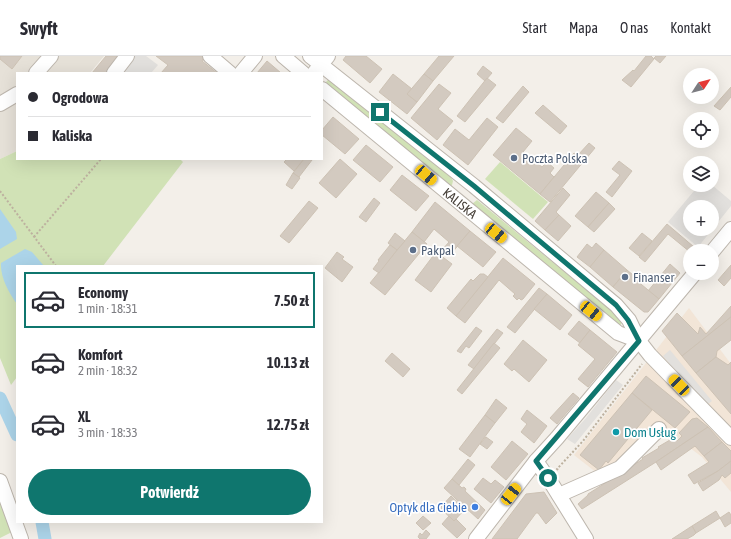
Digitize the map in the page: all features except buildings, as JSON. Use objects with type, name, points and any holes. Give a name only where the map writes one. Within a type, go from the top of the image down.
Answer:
[{"type":"street","points":[[37,72],[51,56]]},
{"type":"street","points":[[115,72],[127,56]]},
{"type":"street","points":[[210,56],[229,72]]},
{"type":"street","points":[[242,72],[255,56]]},
{"type":"street","points":[[283,56],[302,72]]},
{"type":"street","name":"KALISKA","points":[[318,62],[474,186],[616,305],[628,320],[639,341],[650,355],[731,438]]},
{"type":"street","name":"KALISKA","points":[[323,89],[618,333],[639,341]]},
{"type":"street","points":[[0,104],[16,95]]},
{"type":"street","points":[[461,203],[474,186]]},
{"type":"street","points":[[719,244],[731,229]]},
{"type":"street","points":[[476,539],[536,461],[689,280]]},
{"type":"street","points":[[565,493],[620,468],[659,430]]},
{"type":"street","points":[[536,461],[565,493],[586,539]]},
{"type":"street","points":[[0,481],[21,539]]},
{"type":"path","points":[[34,237],[100,160]]},
{"type":"path","points":[[0,191],[55,265]]},
{"type":"path","points":[[565,493],[558,468],[583,441],[641,366]]},
{"type":"shaded area","points":[[0,56],[104,56],[91,72],[16,72],[16,151],[0,159]]},
{"type":"shaded area","points":[[130,56],[146,56],[158,65],[152,72],[117,72]]},
{"type":"shaded area","points":[[719,191],[731,201],[731,206],[719,221],[719,200],[686,200],[693,192]]},
{"type":"shaded area","points":[[683,204],[683,234],[668,222]]},
{"type":"shaded area","points":[[685,236],[707,236],[700,244],[694,244]]},
{"type":"shaded area","points":[[689,308],[731,364],[731,492],[702,457],[657,423],[606,480],[574,455]]},
{"type":"shaded area","points":[[670,350],[712,401],[704,407],[663,356]]},
{"type":"shaded area","points":[[616,380],[623,385],[575,444],[567,439],[586,418]]},
{"type":"green space","points":[[329,79],[335,81],[451,177],[453,181],[452,185],[450,187],[327,85],[326,82]]},
{"type":"green space","points":[[16,151],[16,160],[181,160],[183,162],[104,265],[16,265],[16,378],[11,385],[0,358],[0,159]]},
{"type":"green space","points":[[500,162],[548,202],[533,219],[485,179]]},
{"type":"green space","points":[[477,200],[617,315],[622,322],[620,326],[618,326],[472,204]]},
{"type":"green space","points":[[0,494],[12,532],[0,538]]},
{"type":"water","points":[[0,209],[16,232],[17,239],[0,249]]},
{"type":"water","points":[[25,249],[32,252],[43,265],[16,265],[16,302],[8,290],[2,274],[1,263]]},
{"type":"waterway","points":[[0,398],[16,433]]},
{"type":"waterway","points":[[42,523],[45,539]]},
{"type":"place","name":"Poczta Polska","points":[[514,158]]},
{"type":"place","name":"Pakpal","points":[[413,250]]},
{"type":"place","name":"Finanser","points":[[625,277]]},
{"type":"place","name":"Dom Usług","points":[[616,432]]},
{"type":"place","name":"Optyk dla Ciebie","points":[[475,507]]},
{"type":"route","points":[[380,112],[474,186],[616,305],[628,320],[639,341],[536,461],[548,478]]}]
